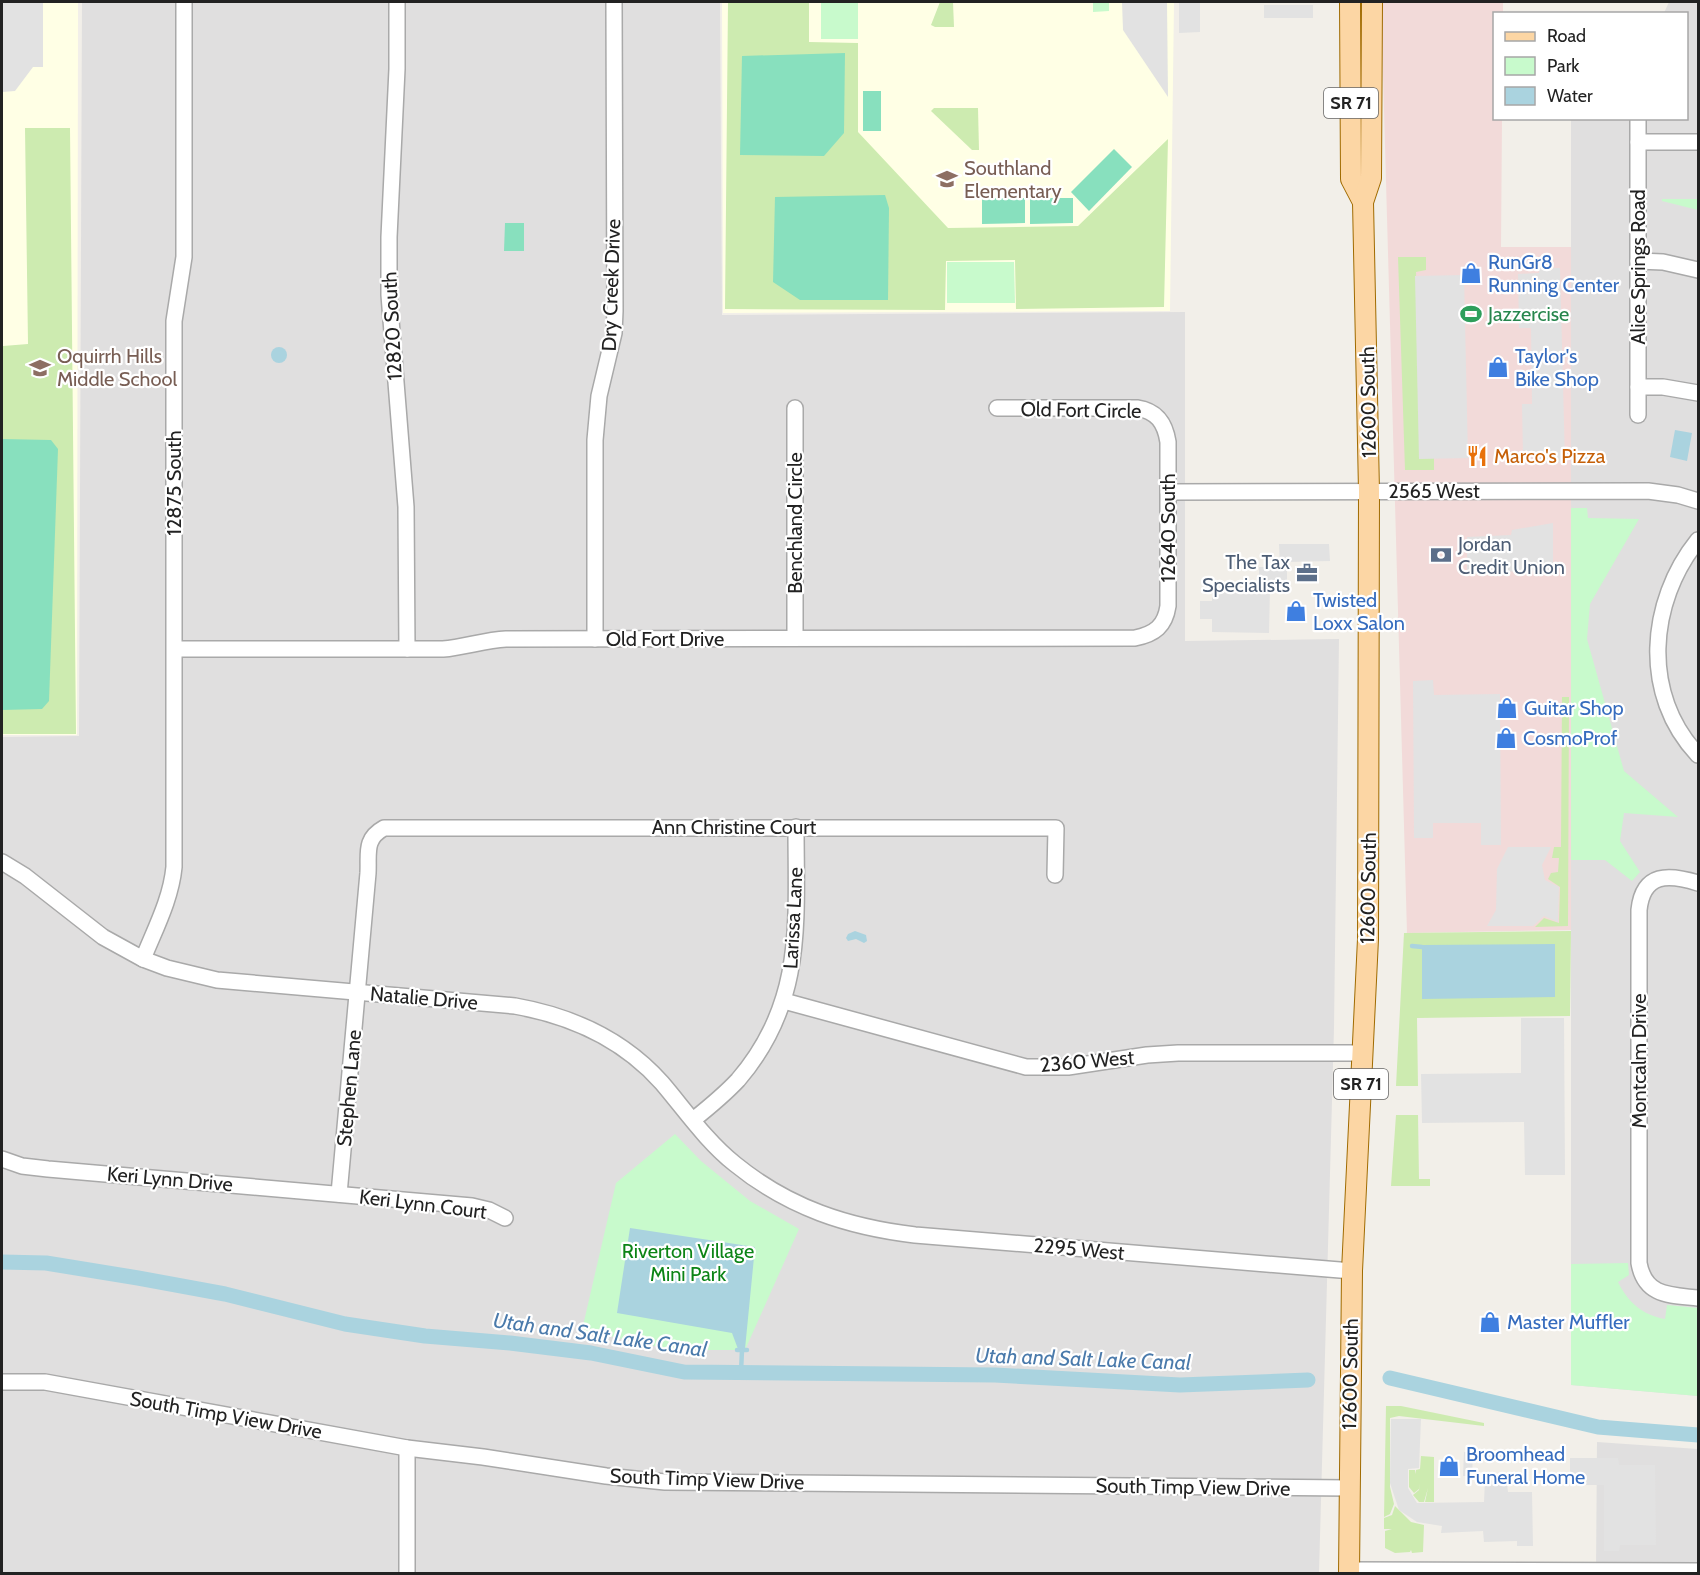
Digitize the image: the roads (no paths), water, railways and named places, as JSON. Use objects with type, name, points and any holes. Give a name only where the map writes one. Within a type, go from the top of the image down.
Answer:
[{"type":"main road","name":"12600 South","points":[[1350,2],[1351,179],[1363,202]]},
{"type":"main road","name":"12600 South","points":[[1349,1572],[1352,1271],[1368,939],[1369,491],[1363,202],[1371,178],[1372,2]]},
{"type":"street","name":"12875 South","points":[[143,959],[173,882],[174,321],[184,257],[184,2]]},
{"type":"street","name":"12820 South","points":[[397,2],[397,69],[389,237],[389,295],[406,507],[407,649]]},
{"type":"street","name":"Dry Creek Drive","points":[[595,639],[594,440],[599,396],[614,333],[615,311],[614,2]]},
{"type":"street","name":"Alice Springs Road","points":[[1638,120],[1638,415]]},
{"type":"street","points":[[1638,142],[1698,142]]},
{"type":"street","points":[[1638,261],[1663,262],[1698,270]]},
{"type":"street","points":[[1638,387],[1662,387],[1698,393]]},
{"type":"street","name":"Benchland Circle","points":[[795,408],[795,638]]},
{"type":"street","name":"Old Fort Circle","points":[[997,408],[1137,408],[1151,412],[1162,421]]},
{"type":"street","name":"12640 South","points":[[1156,631],[1165,620],[1168,606],[1168,442],[1162,421]]},
{"type":"street","name":"2565 West","points":[[1168,492],[1648,491],[1678,495],[1698,501]]},
{"type":"street","points":[[1698,540],[1682,562],[1666,596],[1658,632],[1657,651],[1662,687],[1668,704],[1684,737],[1698,755]]},
{"type":"street","name":"Old Fort Drive","points":[[175,649],[443,649],[506,639],[1135,638],[1156,631]]},
{"type":"street","name":"Ann Christine Court","points":[[369,840],[375,832],[393,827],[1056,828],[1055,875]]},
{"type":"street","name":"Larissa Lane","points":[[693,1120],[722,1096],[748,1067],[769,1035],[784,1002],[790,978],[795,935],[796,827]]},
{"type":"street","name":"Stephen Lane","points":[[339,1194],[369,840]]},
{"type":"street","name":"Natalie Drive","points":[[2,862],[25,876],[103,937],[143,959],[167,968],[217,980],[515,1006],[542,1011],[591,1028],[637,1059],[660,1081],[735,1164],[809,1210]]},
{"type":"street","name":"Montcalm Drive","points":[[1698,883],[1664,877],[1647,886],[1640,901],[1639,1263],[1643,1277],[1652,1288],[1661,1293],[1698,1298]]},
{"type":"street","name":"2360 West","points":[[784,1002],[1026,1066],[1068,1067],[1148,1055],[1178,1053],[1362,1053]]},
{"type":"street","name":"Keri Lynn Drive","points":[[2,1159],[22,1166],[48,1169],[339,1194]]},
{"type":"street","name":"Keri Lynn Court","points":[[339,1194],[472,1206],[489,1210],[505,1218]]},
{"type":"street","name":"2295 West","points":[[809,1210],[861,1227],[915,1236],[1352,1271]]},
{"type":"street","name":"South Timp View Drive","points":[[2,1382],[45,1382],[407,1448],[483,1456],[606,1476],[665,1482],[1349,1488]]},
{"type":"street","points":[[407,1448],[407,1574]]},
{"type":"street","points":[[1349,1572],[1698,1571]]},
{"type":"water","points":[[279,347],[285,349],[287,355],[285,361],[279,363],[273,361],[271,355],[273,349]]},
{"type":"water","points":[[1675,430],[1692,433],[1687,461],[1670,457]]},
{"type":"water","points":[[855,931],[866,935],[867,941],[864,943],[856,939],[848,941],[846,938],[848,934]]},
{"type":"water","points":[[1555,944],[1555,997],[1422,999],[1422,945]]},
{"type":"water","points":[[630,1228],[755,1247],[745,1349],[738,1349],[732,1333],[617,1313]]},
{"type":"waterway","points":[[1412,946],[1422,947]]},
{"type":"waterway","name":"Utah and Salt Lake Canal","points":[[2,1262],[46,1263],[138,1278],[225,1294],[345,1324],[425,1336],[591,1353],[684,1372],[995,1375],[1180,1385],[1308,1380]]},
{"type":"waterway","points":[[737,1350],[747,1350]]},
{"type":"waterway","points":[[741,1372],[742,1350]]},
{"type":"waterway","name":"Utah and Salt Lake Canal","points":[[1390,1378],[1598,1427],[1698,1435]]},
{"type":"place","name":"Southland Elementary","points":[[947,179]]},
{"type":"place","name":"RunGr8 Running Center","points":[[1471,273]]},
{"type":"place","name":"Jazzercise","points":[[1471,314]]},
{"type":"place","name":"Taylor's Bike Shop","points":[[1498,367]]},
{"type":"place","name":"Oquirrh Hills Middle School","points":[[40,368]]},
{"type":"place","name":"Marco's Pizza","points":[[1477,456]]},
{"type":"place","name":"Jordan Credit Union","points":[[1441,555]]},
{"type":"place","name":"The Tax Specialists","points":[[1307,573]]},
{"type":"place","name":"Twisted Loxx Salon","points":[[1296,611]]},
{"type":"place","name":"Guitar Shop","points":[[1507,708]]},
{"type":"place","name":"CosmoProf","points":[[1506,738]]},
{"type":"place","name":"Master Muffler","points":[[1490,1322]]},
{"type":"place","name":"Broomhead Funeral Home","points":[[1449,1466]]},
{"type":"park label","name":"Riverton Village Mini Park","points":[[688,1262]]}]
